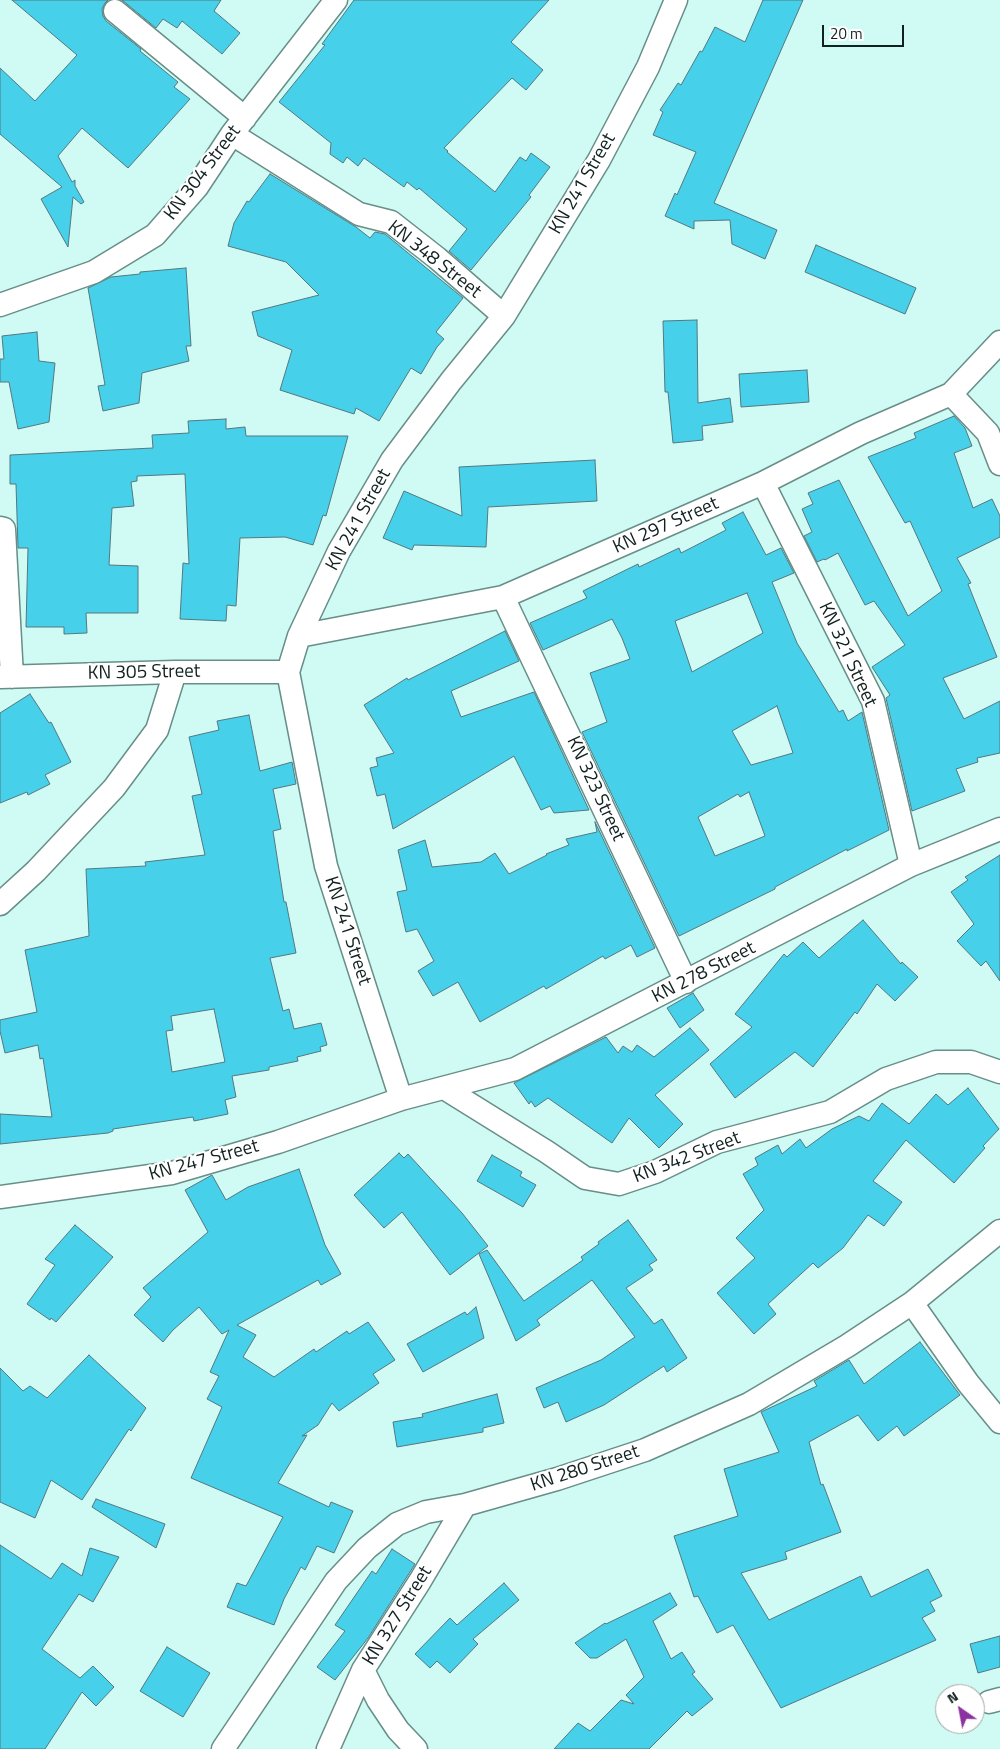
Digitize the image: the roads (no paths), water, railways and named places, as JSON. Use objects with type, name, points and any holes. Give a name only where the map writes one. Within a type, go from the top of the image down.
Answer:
[{"type":"street","name":"KN 304 Street","points":[[0,305],[94,272],[155,234],[196,187],[239,126],[336,0]]},
{"type":"street","name":"KN 241 Street","points":[[401,1099],[326,866],[288,672],[299,636],[340,550],[392,460],[451,381],[504,316],[598,160],[648,68],[676,0]]},
{"type":"street","name":"KN 348 Street","points":[[115,11],[239,126],[359,214],[391,222],[437,258],[504,316]]},
{"type":"street","name":"KN 297 Street","points":[[299,636],[503,597],[763,483],[860,433],[951,394],[1000,342]]},
{"type":"street","points":[[951,394],[988,433],[1000,464]]},
{"type":"street","name":"KN 321 Street","points":[[763,483],[873,701],[912,865]]},
{"type":"street","points":[[0,528],[4,529],[8,618],[6,677]]},
{"type":"street","name":"KN 323 Street","points":[[503,597],[686,982]]},
{"type":"street","points":[[0,904],[36,871],[114,788],[156,730],[175,672]]},
{"type":"street","name":"KN 305 Street","points":[[6,677],[175,672],[288,672]]},
{"type":"street","name":"KN 278 Street","points":[[401,1099],[515,1069],[912,865],[1000,829]]},
{"type":"street","name":"KN 342 Street","points":[[444,1088],[585,1178],[619,1184],[655,1172],[717,1142],[830,1112],[886,1079],[936,1062],[971,1062],[1000,1072]]},
{"type":"street","name":"KN 247 Street","points":[[0,1197],[172,1174],[278,1142],[401,1099]]},
{"type":"street","name":"KN 280 Street","points":[[223,1749],[336,1581],[367,1548],[397,1524],[426,1512],[465,1505],[557,1479],[645,1450],[749,1404],[847,1346],[912,1303],[1000,1231]]},
{"type":"street","points":[[912,1303],[968,1383],[1000,1422]]},
{"type":"street","name":"KN 327 Street","points":[[416,1749],[398,1730],[378,1700],[363,1670],[420,1581],[465,1505]]},
{"type":"street","points":[[328,1749],[363,1670]]}]
